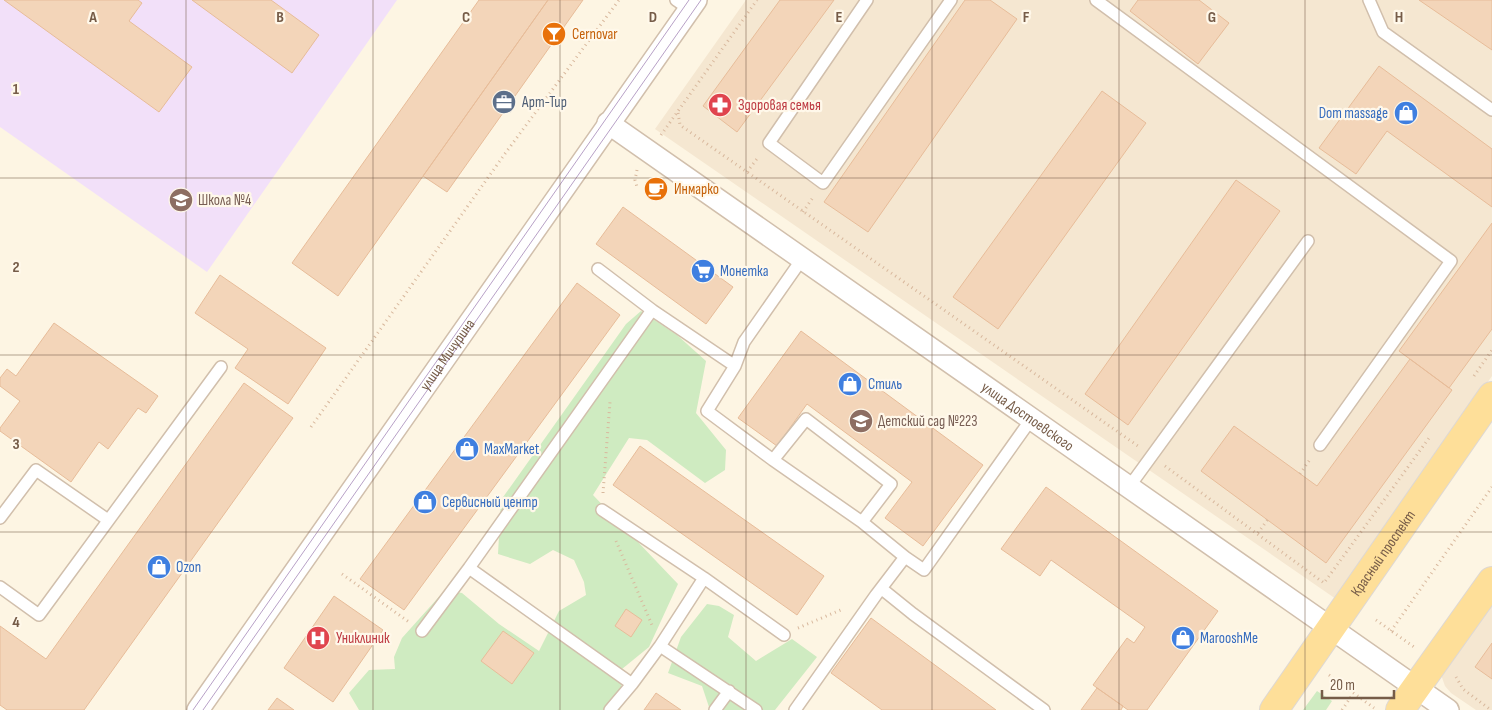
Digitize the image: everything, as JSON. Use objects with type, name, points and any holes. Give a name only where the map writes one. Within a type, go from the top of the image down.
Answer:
[{"type":"main road","name":"Красный проспект","points":[[1274,710],[1492,396]]},
{"type":"main road","points":[[1400,710],[1492,581]]},
{"type":"street","name":"улица Мичурина","points":[[198,710],[608,123],[687,3]]},
{"type":"street","name":"улица Достоевского","points":[[608,123],[1448,710]]},
{"type":"lane","points":[[867,0],[769,143],[823,183],[951,0]]},
{"type":"lane","points":[[1096,0],[1450,261],[1320,445]]},
{"type":"lane","points":[[1369,0],[1382,32],[1492,110]]},
{"type":"lane","points":[[1129,487],[1308,241]]},
{"type":"lane","points":[[802,260],[744,342],[735,366],[707,411],[862,522],[905,557],[924,570],[1032,418]]},
{"type":"lane","points":[[598,269],[652,310],[735,366]]},
{"type":"lane","points":[[422,631],[469,568],[652,310]]},
{"type":"lane","points":[[0,587],[39,615],[221,367]]},
{"type":"lane","points":[[773,460],[806,419],[891,484],[862,522]]},
{"type":"lane","points":[[0,518],[36,470],[108,520]]},
{"type":"lane","points":[[602,510],[784,634]]},
{"type":"lane","points":[[795,710],[905,557]]},
{"type":"lane","points":[[469,568],[632,684]]},
{"type":"lane","points":[[610,710],[660,646],[704,578]]},
{"type":"lane","points":[[879,592],[1044,710]]},
{"type":"lane","points":[[660,646],[756,710]]},
{"type":"lane","points":[[715,710],[729,691]]},
{"type":"path","points":[[312,426],[504,155],[619,0]]},
{"type":"path","points":[[662,134],[757,0]]},
{"type":"path","points":[[678,113],[680,125],[997,348]]},
{"type":"path","points":[[637,167],[635,180],[637,187]]},
{"type":"path","points":[[1469,382],[1492,350]]},
{"type":"path","points":[[1324,583],[1434,430]]},
{"type":"path","points":[[1391,631],[1492,487]]},
{"type":"path","points":[[1258,533],[1268,519]]},
{"type":"path","points":[[342,574],[422,631]]},
{"type":"path","points":[[784,634],[879,592]]},
{"type":"path","points":[[1376,620],[1416,648]]},
{"type":"path","points":[[1328,675],[1377,710]]},
{"type":"path","points":[[1456,676],[1463,689],[1491,710]]},
{"type":"path","points":[[1342,710],[1353,694]]},
{"type":"shaded area","name":"Школа №4","points":[[0,0],[397,0],[207,272],[0,127]]},
{"type":"shaded area","points":[[746,0],[1492,0],[1492,376],[1336,599],[655,129]]},
{"type":"shaded area","points":[[1492,596],[1492,710],[1476,710],[1451,693],[1445,686],[1440,672]]},
{"type":"green space","points":[[641,311],[677,335],[706,361],[696,413],[726,450],[725,470],[705,483],[647,440],[629,438],[593,495],[678,584],[649,647],[622,669],[620,710],[359,710],[349,693],[369,670],[395,669],[394,657],[402,638],[445,590],[462,593],[499,624],[539,651],[559,611],[586,595],[584,582],[574,560],[553,550],[530,564],[498,554],[501,500],[626,324]]},
{"type":"green space","points":[[707,604],[719,606],[734,615],[728,637],[756,661],[792,639],[817,657],[775,710],[710,710],[702,686],[668,673],[681,637]]},
{"type":"green space","points":[[1317,691],[1332,701],[1326,710],[1303,710]]},
{"type":"building","points":[[4,0],[138,0],[142,3],[129,21],[192,67],[159,112]]},
{"type":"building","points":[[192,0],[271,0],[319,35],[292,73]]},
{"type":"building","points":[[479,0],[548,0],[338,296],[292,263]]},
{"type":"building","points":[[548,0],[583,0],[447,192],[423,176]]},
{"type":"building","points":[[780,0],[834,0],[737,132],[703,106]]},
{"type":"building","points":[[965,0],[990,0],[1017,19],[868,232],[824,202]]},
{"type":"building","points":[[1138,0],[1199,0],[1229,23],[1198,64],[1130,11]]},
{"type":"building","points":[[1419,0],[1492,0],[1492,50]]},
{"type":"building","points":[[1379,66],[1492,149],[1492,207],[1387,131],[1356,174],[1319,148]]},
{"type":"building","points":[[1102,91],[1146,123],[998,329],[953,297]]},
{"type":"building","points":[[1236,180],[1280,211],[1128,425],[1085,394]]},
{"type":"building","points":[[623,207],[733,287],[706,324],[596,244]]},
{"type":"building","points":[[1492,223],[1492,329],[1449,388],[1399,351]]},
{"type":"building","points":[[220,275],[326,348],[288,404],[235,368],[248,349],[195,313]]},
{"type":"building","points":[[577,283],[620,315],[404,610],[360,579]]},
{"type":"building","points":[[54,323],[158,396],[146,413],[138,408],[108,449],[99,442],[71,482],[0,431],[0,428],[20,401],[0,386],[0,378],[7,369],[16,376]]},
{"type":"building","points":[[801,331],[983,465],[923,546],[885,518],[912,482],[807,404],[777,446],[738,418]]},
{"type":"building","points":[[1410,359],[1452,390],[1326,563],[1201,471],[1234,426],[1317,486]]},
{"type":"building","points":[[244,383],[293,418],[84,710],[7,710],[0,705],[0,626],[46,659]]},
{"type":"building","points":[[640,446],[824,576],[797,615],[613,485]]},
{"type":"building","points":[[1046,487],[1218,611],[1147,710],[1128,710],[1093,685],[1127,638],[1134,643],[1145,627],[1051,560],[1040,576],[1001,549]]},
{"type":"building","points":[[334,596],[383,630],[333,702],[284,668]]},
{"type":"building","points":[[626,609],[642,620],[631,637],[615,626]]},
{"type":"building","points":[[871,618],[996,710],[882,710],[831,673]]},
{"type":"building","points":[[503,631],[534,653],[512,684],[481,661]]},
{"type":"building","points":[[1492,643],[1492,679],[1475,667]]},
{"type":"building","points":[[1097,688],[1123,706],[1121,710],[1081,710]]},
{"type":"building","points":[[656,693],[681,710],[644,710]]},
{"type":"building","points":[[277,698],[294,710],[268,710]]},
{"type":"tram line","points":[[193,710],[689,0]]},
{"type":"tram line","points":[[203,710],[701,0]]},
{"type":"place","name":"Cernovar","points":[[554,34]]},
{"type":"place","name":"Арт-Тир","points":[[504,102]]},
{"type":"place","name":"Здоровая семья","points":[[720,105]]},
{"type":"place","name":"Dom massage","points":[[1406,113]]},
{"type":"place","name":"Инмарко","points":[[656,189]]},
{"type":"place","name":"Школа №4","points":[[181,200]]},
{"type":"place","name":"Монетка","points":[[703,271]]},
{"type":"place","name":"Стиль","points":[[850,384]]},
{"type":"place","name":"Детский сад №223","points":[[861,421]]},
{"type":"place","name":"MaxMarket","points":[[467,449]]},
{"type":"place","name":"Сервисный центр","points":[[425,502]]},
{"type":"place","name":"Ozon","points":[[159,567]]},
{"type":"place","name":"Униклиник","points":[[318,638]]},
{"type":"place","name":"MarooshMe","points":[[1183,638]]}]
